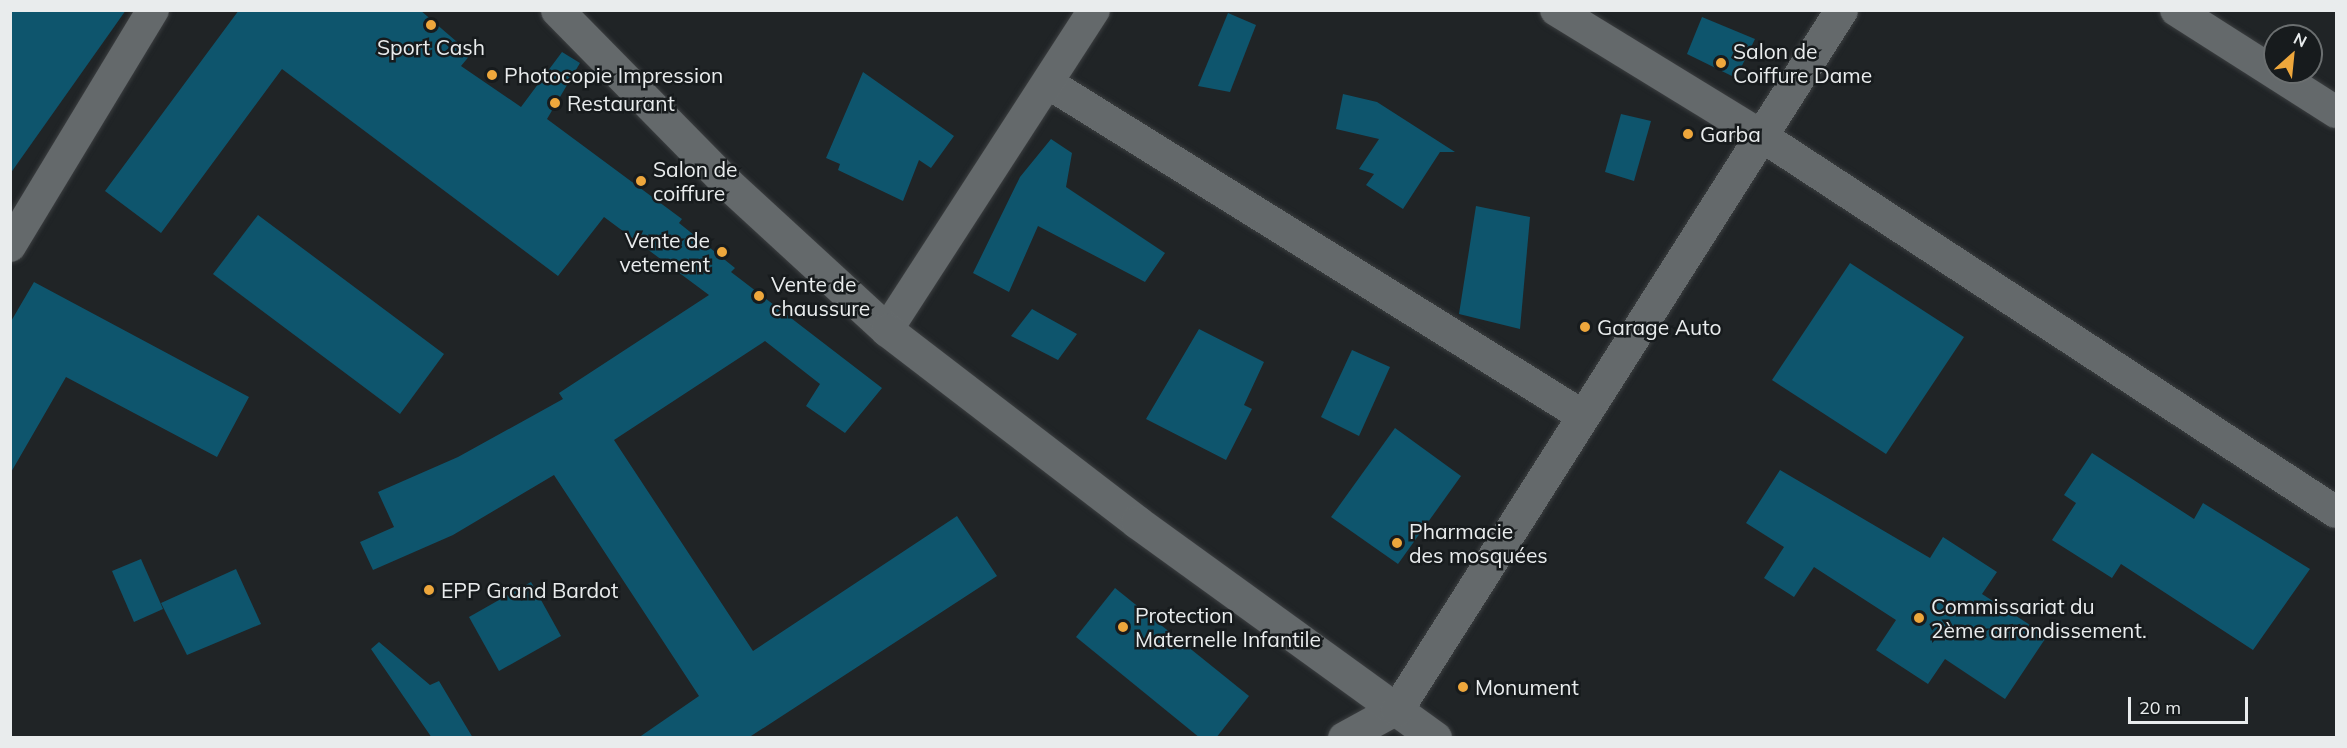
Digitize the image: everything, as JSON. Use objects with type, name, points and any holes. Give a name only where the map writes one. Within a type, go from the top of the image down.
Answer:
[{"type":"street","points":[[10,246],[153,10]]},
{"type":"street","points":[[557,10],[726,182],[887,330],[1137,522],[1435,738]]},
{"type":"street","points":[[887,330],[1094,10]]},
{"type":"street","points":[[1556,10],[1760,135],[2337,512]]},
{"type":"street","points":[[1344,738],[1397,709],[1840,10]]},
{"type":"street","points":[[2176,10],[2337,112]]},
{"type":"street","points":[[1048,83],[1583,416]]},
{"type":"building","points":[[10,10],[126,10],[10,174]]},
{"type":"building","points":[[239,10],[420,10],[471,54],[461,66],[521,107],[562,52],[580,63],[547,119],[682,219],[679,223],[735,268],[731,272],[882,388],[845,433],[806,406],[820,384],[765,341],[614,440],[753,651],[957,516],[997,576],[748,738],[638,738],[699,696],[554,475],[453,535],[373,570],[360,542],[394,527],[378,492],[458,457],[563,399],[559,393],[709,295],[604,217],[558,276],[282,69],[161,233],[105,191]]},
{"type":"building","points":[[1228,13],[1256,25],[1230,92],[1198,86]]},
{"type":"building","points":[[1702,17],[1755,39],[1736,78],[1687,54]]},
{"type":"building","points":[[863,72],[954,136],[931,168],[919,160],[903,201],[838,170],[840,164],[826,158]]},
{"type":"building","points":[[1343,94],[1377,102],[1455,152],[1440,152],[1403,209],[1366,185],[1374,174],[1359,169],[1379,139],[1336,129]]},
{"type":"building","points":[[1621,114],[1651,121],[1634,181],[1605,172]]},
{"type":"building","points":[[1051,139],[1072,153],[1066,187],[1165,253],[1145,282],[1038,226],[1009,292],[973,273],[1020,177]]},
{"type":"building","points":[[1476,206],[1530,217],[1520,329],[1459,314]]},
{"type":"building","points":[[258,215],[444,354],[400,414],[213,274]]},
{"type":"building","points":[[1850,263],[1964,337],[1886,454],[1772,380]]},
{"type":"building","points":[[34,282],[249,397],[217,457],[66,377],[10,474],[10,323]]},
{"type":"building","points":[[1032,309],[1077,334],[1058,360],[1011,336]]},
{"type":"building","points":[[1199,329],[1264,362],[1244,405],[1252,409],[1226,460],[1146,419]]},
{"type":"building","points":[[1352,350],[1390,367],[1359,436],[1321,417]]},
{"type":"building","points":[[1395,428],[1461,476],[1398,564],[1331,517]]},
{"type":"building","points":[[2092,453],[2194,519],[2203,503],[2310,569],[2253,650],[2121,564],[2112,578],[2052,540],[2076,503],[2064,495]]},
{"type":"building","points":[[1780,470],[1930,558],[1943,537],[1997,572],[1982,594],[2047,636],[2005,699],[1945,659],[1928,684],[1876,650],[1896,620],[1814,567],[1794,597],[1764,578],[1784,547],[1746,523]]},
{"type":"building","points":[[141,559],[163,609],[134,622],[112,571]]},
{"type":"building","points":[[236,569],[261,624],[187,655],[161,603]]},
{"type":"building","points":[[531,582],[561,636],[499,671],[469,617]]},
{"type":"building","name":"Protection Maternelle Infantile","points":[[1115,588],[1249,696],[1216,738],[1200,738],[1076,637]]},
{"type":"building","points":[[379,642],[430,685],[439,681],[473,738],[432,738],[371,649]]},
{"type":"place","name":"Sport Cash","points":[[431,25]]},
{"type":"place","name":"Salon de Coiffure Dame","points":[[1721,63]]},
{"type":"place","name":"Photocopie Impression","points":[[492,75]]},
{"type":"place","name":"Restaurant","points":[[555,103]]},
{"type":"place","name":"Garba","points":[[1688,134]]},
{"type":"place","name":"Salon de coiffure","points":[[641,181]]},
{"type":"place","name":"Vente de vetement","points":[[722,252]]},
{"type":"place","name":"Vente de chaussure","points":[[759,296]]},
{"type":"place","name":"Garage Auto","points":[[1585,327]]},
{"type":"place","name":"Pharmacie des mosquées","points":[[1397,543]]},
{"type":"place","name":"EPP Grand Bardot","points":[[429,590]]},
{"type":"place","name":"Commissariat du 2ème arrondissement.","points":[[1919,618]]},
{"type":"place","name":"Protection Maternelle Infantile","points":[[1123,627]]},
{"type":"place","name":"Monument","points":[[1463,687]]}]
